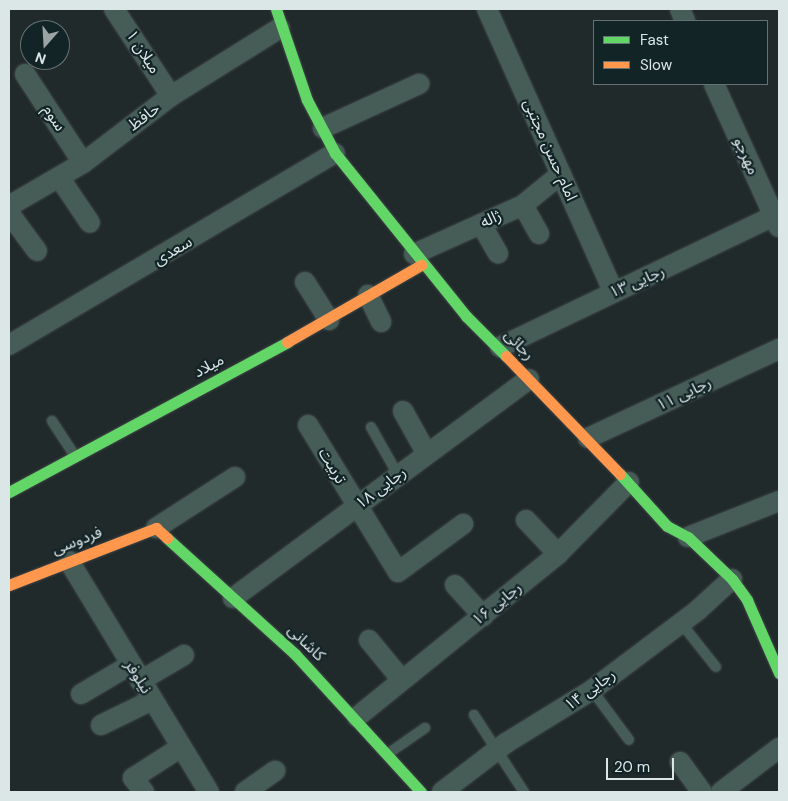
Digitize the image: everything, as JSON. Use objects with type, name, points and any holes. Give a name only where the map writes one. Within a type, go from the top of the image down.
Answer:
[{"type":"street","name":"میلان ۱","points":[[114,9],[172,96]]},
{"type":"street","name":"امام حسن مجتبی","points":[[487,9],[613,291]]},
{"type":"street","name":"حافظ","points":[[9,206],[83,163],[278,18]]},
{"type":"street","name":"رجائی","points":[[278,18],[307,100],[324,128],[335,153],[418,259],[500,347],[588,438],[667,526],[688,537],[732,579],[747,600],[779,673]]},
{"type":"street","name":"سوم","points":[[25,74],[83,163]]},
{"type":"street","points":[[324,128],[419,84]]},
{"type":"street","name":"مهرجو","points":[[715,85],[771,191],[777,222]]},
{"type":"street","name":"سعدی","points":[[9,345],[335,153]]},
{"type":"street","name":"ژاله","points":[[418,259],[481,224],[523,205],[561,174]]},
{"type":"street","points":[[59,177],[90,223]]},
{"type":"street","points":[[523,205],[538,234]]},
{"type":"street","points":[[9,212],[37,251]]},
{"type":"street","name":"رجایی ۱۳","points":[[500,347],[613,291],[686,262],[777,222]]},
{"type":"street","points":[[481,224],[498,254]]},
{"type":"street","name":"میلاد","points":[[9,492],[329,320],[418,259]]},
{"type":"street","points":[[305,282],[329,320]]},
{"type":"street","points":[[368,295],[381,322]]},
{"type":"street","name":"رجایی ۱۱","points":[[588,438],[779,349]]},
{"type":"street","name":"رجایی ۱۸","points":[[233,598],[529,378]]},
{"type":"street","points":[[403,411],[428,454]]},
{"type":"street","name":"تربیت","points":[[308,426],[398,572],[462,524]]},
{"type":"street","points":[[156,528],[235,477]]},
{"type":"street","name":"رجایی ۱۶","points":[[356,717],[558,554],[629,482]]},
{"type":"street","points":[[688,537],[779,502]]},
{"type":"street","points":[[526,520],[558,554]]},
{"type":"street","name":"فردوسی","points":[[9,585],[156,528]]},
{"type":"street","name":"کاشانی","points":[[156,528],[233,598],[356,717],[421,792]]},
{"type":"street","name":"نیلوفر","points":[[69,561],[135,673],[209,792]]},
{"type":"street","name":"رجایی ۱۴","points":[[442,792],[592,690],[681,623],[732,579]]},
{"type":"street","points":[[455,585],[483,616]]},
{"type":"street","points":[[369,640],[401,679]]},
{"type":"street","points":[[81,694],[184,655]]},
{"type":"street","points":[[101,725],[152,700]]},
{"type":"street","points":[[144,792],[133,778],[181,746]]},
{"type":"street","points":[[721,792],[779,748]]},
{"type":"street","points":[[680,762],[702,792]]},
{"type":"street","points":[[245,792],[275,771]]},
{"type":"lane","points":[[52,422],[76,456]]},
{"type":"lane","points":[[371,427],[398,475]]},
{"type":"lane","points":[[681,623],[716,667]]},
{"type":"lane","points":[[592,690],[628,740]]},
{"type":"lane","points":[[474,715],[524,792]]},
{"type":"lane","points":[[389,753],[425,728]]},
{"type":"traffic: fast","points":[[276,9],[307,100],[335,153],[466,316],[506,356]]},
{"type":"traffic: fast","points":[[9,492],[287,342]]},
{"type":"traffic: fast","points":[[620,474],[667,526],[688,537],[732,579],[747,600],[779,673]]},
{"type":"traffic: fast","points":[[167,538],[295,654],[421,792]]},
{"type":"traffic: slow","points":[[287,342],[421,265]]},
{"type":"traffic: slow","points":[[506,356],[620,474]]},
{"type":"traffic: slow","points":[[9,585],[156,528],[167,538]]}]
